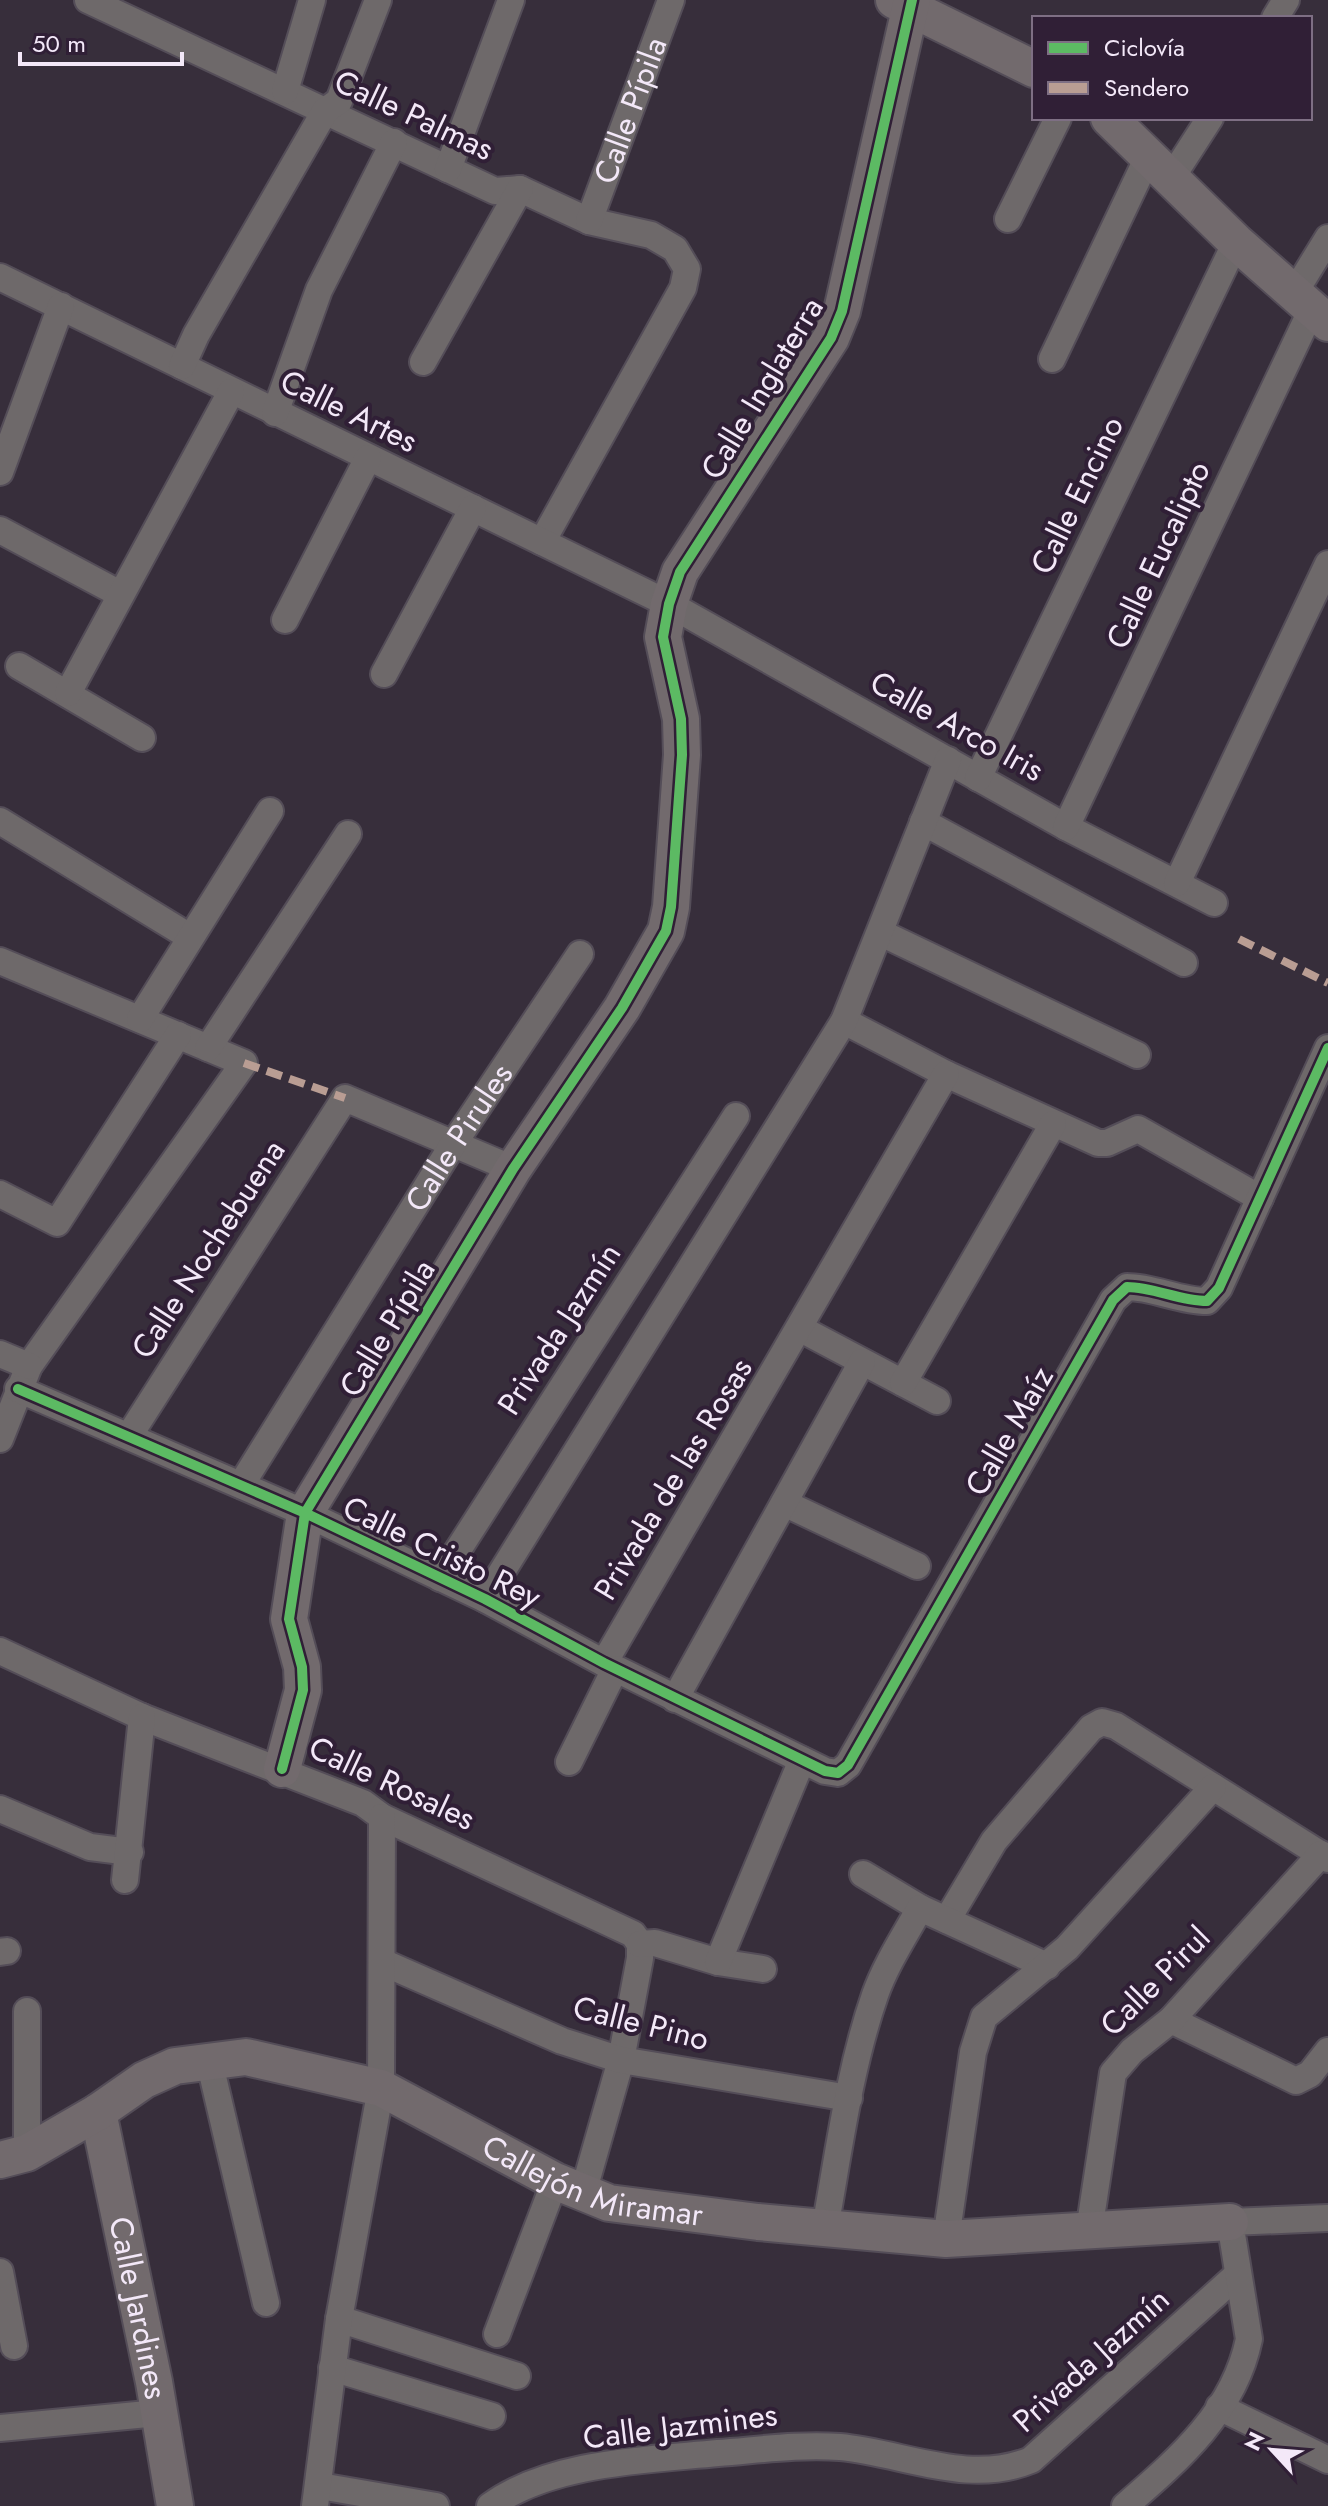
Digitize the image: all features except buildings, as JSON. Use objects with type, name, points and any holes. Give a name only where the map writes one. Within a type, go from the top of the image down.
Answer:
[{"type":"street","name":"Calle Palmas","points":[[88,0],[495,191],[520,189],[589,221],[651,235],[675,249],[687,269],[683,288],[542,542]]},
{"type":"street","points":[[285,91],[312,0]]},
{"type":"street","points":[[182,366],[196,335],[325,111],[339,101],[378,0]]},
{"type":"street","points":[[448,169],[511,0]]},
{"type":"street","name":"Calle Pípila","points":[[589,221],[671,0]]},
{"type":"street","points":[[905,3],[1032,68]]},
{"type":"street","name":"Calle Inglaterra","points":[[622,1008],[666,931],[671,907],[682,755],[681,719],[663,637],[669,604],[680,572],[831,338],[842,311],[905,3]]},
{"type":"street","points":[[1008,219],[1057,120]]},
{"type":"street","points":[[1111,120],[1311,310]]},
{"type":"street","points":[[1052,359],[1160,167],[1208,120]]},
{"type":"street","points":[[275,413],[319,290],[394,142]]},
{"type":"street","points":[[423,362],[520,189]]},
{"type":"street","name":"Calle Eucalipto","points":[[1066,827],[1311,310],[1328,238]]},
{"type":"street","name":"Calle Encino","points":[[978,778],[1236,242]]},
{"type":"street","name":"Calle Artes","points":[[0,277],[669,604]]},
{"type":"street","points":[[0,472],[61,306]]},
{"type":"street","points":[[68,693],[231,392]]},
{"type":"street","points":[[285,620],[368,458]]},
{"type":"street","points":[[384,674],[473,508]]},
{"type":"street","points":[[0,530],[120,594]]},
{"type":"street","points":[[1177,883],[1328,564]]},
{"type":"street","name":"Calle Arco Iris","points":[[669,604],[1066,827],[1214,903]]},
{"type":"street","points":[[19,666],[142,738]]},
{"type":"street","points":[[485,1599],[844,1021],[948,760]]},
{"type":"street","points":[[140,1019],[270,811]]},
{"type":"street","points":[[0,821],[190,937]]},
{"type":"street","points":[[923,822],[1184,963]]},
{"type":"street","points":[[208,1048],[348,834]]},
{"type":"street","points":[[881,933],[1137,1055]]},
{"type":"street","name":"Calle Pirules","points":[[241,1485],[452,1146],[580,954]]},
{"type":"street","points":[[0,1439],[24,1378],[244,1063],[1,964]]},
{"type":"street","name":"Calle Pirules","points":[[513,1169],[622,1008]]},
{"type":"street","points":[[844,1021],[946,1074],[1103,1144],[1138,1129],[1260,1198],[1328,1048]]},
{"type":"street","points":[[0,1194],[57,1223],[178,1035]]},
{"type":"street","points":[[937,1401],[801,1329],[946,1074]]},
{"type":"street","name":"Calle Nochebuena","points":[[129,1436],[345,1098],[452,1146]]},
{"type":"street","name":"Privada Jazmín","points":[[440,1578],[736,1116]]},
{"type":"street","points":[[903,1383],[1053,1124]]},
{"type":"street","points":[[452,1146],[513,1169]]},
{"type":"street","name":"Calle Pípila","points":[[305,1513],[513,1169]]},
{"type":"street","name":"Calle Maíz","points":[[838,1773],[848,1765],[1113,1300],[1127,1287],[1135,1287],[1190,1301],[1207,1301],[1219,1288],[1260,1198]]},
{"type":"street","name":"Privada de las Rosas","points":[[569,1762],[609,1666],[801,1329]]},
{"type":"street","name":"Calle Cristo Rey","points":[[0,1354],[24,1378],[129,1436],[305,1513],[485,1599],[675,1699],[825,1771],[838,1773]]},
{"type":"street","points":[[675,1699],[862,1362]]},
{"type":"street","points":[[784,1503],[917,1566]]},
{"type":"street","points":[[282,1769],[303,1690],[302,1667],[289,1619],[305,1513]]},
{"type":"street","name":"Calle Rosales","points":[[0,1651],[142,1717],[363,1803],[382,1817],[633,1934],[640,1944]]},
{"type":"street","points":[[125,1880],[142,1717]]},
{"type":"street","points":[[947,1920],[994,1841],[1091,1728],[1102,1722],[1116,1726],[1324,1856]]},
{"type":"street","points":[[718,1962],[802,1760]]},
{"type":"street","points":[[946,2239],[976,2034],[984,2017],[1047,1966],[1120,1894],[1213,1787]]},
{"type":"street","points":[[0,1809],[90,1847],[130,1852]]},
{"type":"street","points":[[382,1817],[381,2088],[339,2319],[318,2496],[436,2506]]},
{"type":"street","name":"Calle Pirul","points":[[1089,2231],[1113,2073],[1132,2051],[1171,2020],[1324,1856]]},
{"type":"street","points":[[863,1874],[920,1908],[1047,1966]]},
{"type":"street","points":[[825,2228],[849,2098],[875,1995],[888,1964],[920,1908]]},
{"type":"street","points":[[497,2334],[569,2187],[621,2060],[640,1944],[655,1943],[718,1962],[763,1969]]},
{"type":"street","name":"Calle Pino","points":[[382,1962],[562,2041],[621,2060],[849,2098]]},
{"type":"street","points":[[14,2157],[27,2011]]},
{"type":"street","points":[[1171,2020],[1290,2079],[1301,2080],[1328,2051]]},
{"type":"street","name":"Callejón Miramar","points":[[14,2157],[98,2112],[144,2080],[175,2066],[246,2057],[381,2088],[569,2187],[609,2203],[946,2239],[1230,2222]]},
{"type":"street","points":[[209,2060],[266,2303]]},
{"type":"street","name":"Calle Jardines","points":[[98,2112],[175,2506]]},
{"type":"street","points":[[1125,2506],[1183,2456],[1204,2433],[1245,2358],[1249,2339],[1236,2276],[1230,2222],[1328,2218]]},
{"type":"street","points":[[0,2272],[14,2346]]},
{"type":"street","name":"Privada Jazmín","points":[[886,2454],[967,2471],[1011,2468],[1031,2460],[1236,2276]]},
{"type":"street","points":[[339,2319],[517,2376]]},
{"type":"street","points":[[332,2368],[492,2416]]},
{"type":"street","points":[[1219,2407],[1328,2460]]},
{"type":"street","points":[[0,2428],[158,2413]]},
{"type":"street","name":"Calle Jazmines","points":[[490,2506],[523,2486],[611,2464],[802,2446],[886,2454]]},
{"type":"marked path","points":[[1239,939],[1328,983]]},
{"type":"marked path","points":[[244,1063],[345,1098]]},
{"type":"cycle path","points":[[282,1769],[303,1690],[302,1667],[289,1619],[305,1513],[513,1169],[622,1008],[666,931],[671,907],[682,755],[681,719],[663,637],[669,604],[680,572],[831,338],[842,311],[912,0]]},
{"type":"cycle path","points":[[18,1389],[305,1513],[485,1599],[604,1663],[825,1771],[838,1773],[848,1765],[1113,1300],[1127,1287],[1207,1301],[1219,1288],[1328,1048]]}]
